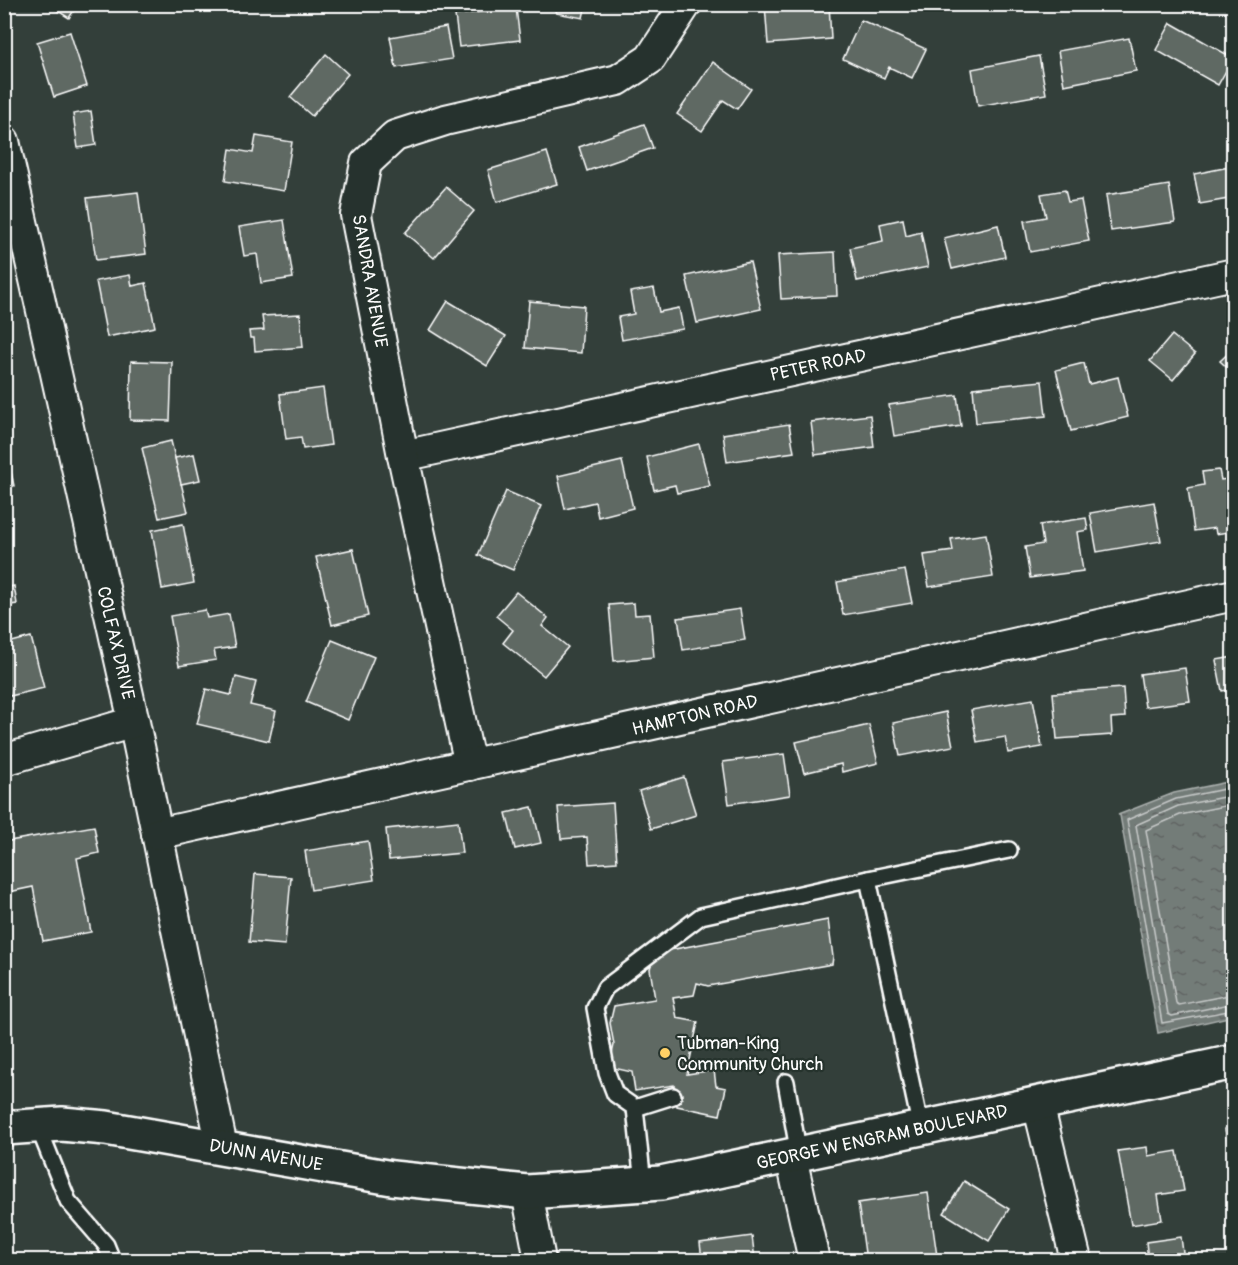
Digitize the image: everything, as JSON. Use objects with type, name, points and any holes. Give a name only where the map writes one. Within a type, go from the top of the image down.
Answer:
[{"type":"main road","name":"GEORGE W ENGRAM BOULEVARD","points":[[527,1192],[644,1184],[795,1156],[1233,1062]]},
{"type":"main road","name":"DUNN AVENUE","points":[[4,1128],[62,1124],[106,1128],[392,1178],[527,1192]]},
{"type":"street","name":"SANDRA AVENUE","points":[[470,765],[403,456],[356,215],[366,163],[394,136],[445,120],[618,80],[650,58],[686,4]]},
{"type":"street","name":"COLFAX DRIVE","points":[[4,141],[134,722],[222,1147]]},
{"type":"street","name":"PETER ROAD","points":[[403,456],[1233,274]]},
{"type":"street","name":"HAMPTON ROAD","points":[[157,834],[1233,595]]},
{"type":"street","points":[[4,760],[134,722]]},
{"type":"street","points":[[1038,1104],[1076,1260]]},
{"type":"street","points":[[795,1156],[814,1260]]},
{"type":"street","points":[[527,1192],[540,1260]]},
{"type":"lane","points":[[644,1184],[635,1108],[615,1094],[607,1073],[595,1008],[604,988],[701,916],[1009,850]]},
{"type":"lane","points":[[868,879],[921,1129]]},
{"type":"lane","points":[[786,1082],[795,1156]]},
{"type":"lane","points":[[635,1108],[673,1096]]},
{"type":"lane","points":[[38,1126],[68,1201],[106,1245],[112,1260]]},
{"type":"water","points":[[1233,781],[1233,1016],[1158,1033],[1120,815],[1118,815],[1174,793]]},
{"type":"building","points":[[47,4],[78,4],[69,18]]},
{"type":"building","points":[[557,4],[586,4],[583,18],[556,13]]},
{"type":"building","points":[[829,4],[831,39],[768,44],[765,5]]},
{"type":"building","points":[[516,8],[520,40],[459,47],[455,15]]},
{"type":"building","points":[[861,20],[926,49],[912,78],[889,67],[884,78],[843,59]]},
{"type":"building","points":[[1171,23],[1233,58],[1218,85],[1156,50]]},
{"type":"building","points":[[446,27],[452,59],[396,68],[390,37]]},
{"type":"building","points":[[70,32],[87,86],[54,97],[37,42]]},
{"type":"building","points":[[1129,38],[1136,71],[1064,85],[1058,51]]},
{"type":"building","points":[[326,54],[348,74],[312,116],[290,97]]},
{"type":"building","points":[[1039,56],[1046,94],[978,106],[972,69]]},
{"type":"building","points":[[713,62],[751,89],[737,109],[723,100],[702,131],[677,114]]},
{"type":"building","points":[[91,111],[96,145],[78,148],[73,114]]},
{"type":"building","points":[[644,124],[653,148],[587,171],[579,147]]},
{"type":"building","points":[[256,136],[292,142],[284,191],[225,181],[230,149],[253,153]]},
{"type":"building","points":[[547,152],[557,184],[497,202],[488,170]]},
{"type":"building","points":[[1234,166],[1234,198],[1200,204],[1194,174]]},
{"type":"building","points":[[1169,185],[1175,222],[1111,231],[1106,195]]},
{"type":"building","points":[[446,187],[474,211],[434,258],[405,233]]},
{"type":"building","points":[[1065,190],[1068,202],[1081,200],[1089,241],[1030,252],[1024,221],[1046,217],[1041,194]]},
{"type":"building","points":[[138,192],[146,254],[96,260],[87,198]]},
{"type":"building","points":[[903,219],[906,236],[921,232],[928,267],[857,281],[850,248],[883,241],[880,224]]},
{"type":"building","points":[[284,220],[293,278],[261,283],[257,254],[244,256],[239,227]]},
{"type":"building","points":[[998,225],[1005,257],[952,269],[944,238]]},
{"type":"building","points":[[835,252],[837,296],[781,299],[778,255]]},
{"type":"building","points":[[750,262],[761,309],[697,323],[686,276]]},
{"type":"building","points":[[130,275],[132,286],[146,283],[155,327],[107,337],[96,281]]},
{"type":"building","points":[[654,288],[659,312],[679,308],[683,329],[622,340],[618,317],[634,314],[630,292]]},
{"type":"building","points":[[448,301],[506,336],[487,366],[430,330]]},
{"type":"building","points":[[529,301],[584,306],[581,353],[525,348]]},
{"type":"building","points":[[300,314],[303,347],[255,351],[254,338],[250,338],[249,331],[264,330],[262,316]]},
{"type":"building","points":[[1172,335],[1195,354],[1173,380],[1150,361]]},
{"type":"building","points":[[1234,348],[1234,374],[1220,361]]},
{"type":"building","points":[[131,361],[172,362],[170,421],[130,420]]},
{"type":"building","points":[[1084,363],[1089,384],[1118,377],[1128,417],[1071,431],[1056,370]]},
{"type":"building","points":[[1042,381],[1046,416],[976,423],[973,388]]},
{"type":"building","points":[[323,388],[331,445],[303,449],[301,437],[286,439],[280,394]]},
{"type":"building","points":[[957,395],[961,426],[894,436],[889,405]]},
{"type":"building","points":[[870,415],[874,447],[815,455],[811,422]]},
{"type":"building","points":[[789,424],[794,452],[727,462],[723,434]]},
{"type":"building","points":[[4,437],[14,486],[4,488]]},
{"type":"building","points":[[171,441],[188,512],[159,518],[142,448]]},
{"type":"building","points":[[699,444],[710,486],[677,493],[675,485],[654,490],[647,457]]},
{"type":"building","points":[[194,454],[200,480],[181,484],[175,458]]},
{"type":"building","points":[[622,461],[633,508],[598,517],[595,502],[565,509],[558,476]]},
{"type":"building","points":[[1219,470],[1221,480],[1234,478],[1234,531],[1216,534],[1215,528],[1194,531],[1188,488],[1204,485],[1202,472]]},
{"type":"building","points":[[506,491],[541,506],[513,570],[478,555]]},
{"type":"building","points":[[1154,502],[1161,541],[1097,552],[1090,513]]},
{"type":"building","points":[[1086,518],[1088,530],[1077,532],[1083,571],[1030,578],[1025,547],[1043,544],[1040,525]]},
{"type":"building","points":[[183,524],[194,583],[162,589],[152,530]]},
{"type":"building","points":[[986,534],[993,577],[929,587],[924,555],[953,551],[951,539]]},
{"type":"building","points":[[353,549],[368,616],[332,625],[316,557]]},
{"type":"building","points":[[905,570],[912,603],[843,615],[837,582]]},
{"type":"building","points":[[14,586],[17,604],[4,606],[4,588]]},
{"type":"building","points":[[516,592],[548,618],[542,626],[568,647],[544,676],[503,643],[513,630],[496,616]]},
{"type":"building","points":[[634,603],[635,615],[650,614],[654,657],[614,661],[609,605]]},
{"type":"building","points":[[740,609],[745,640],[683,650],[678,618]]},
{"type":"building","points":[[205,610],[207,618],[229,614],[235,647],[214,650],[216,660],[179,666],[170,616]]},
{"type":"building","points":[[31,637],[44,688],[10,696],[4,676],[4,644]]},
{"type":"building","points":[[332,640],[374,657],[348,720],[306,702]]},
{"type":"building","points":[[1234,657],[1234,689],[1222,691],[1216,660]]},
{"type":"building","points":[[1185,668],[1190,701],[1145,707],[1140,674]]},
{"type":"building","points":[[236,677],[256,682],[250,705],[276,711],[269,741],[197,724],[206,689],[231,695]]},
{"type":"building","points":[[1123,688],[1125,717],[1111,718],[1112,735],[1057,739],[1053,693]]},
{"type":"building","points":[[1033,699],[1042,747],[1008,753],[1005,737],[977,742],[971,710]]},
{"type":"building","points":[[946,712],[953,746],[900,756],[893,723]]},
{"type":"building","points":[[869,725],[878,763],[842,772],[841,764],[804,773],[796,742]]},
{"type":"building","points":[[784,754],[790,795],[729,804],[723,762]]},
{"type":"building","points":[[684,777],[696,815],[651,829],[639,791]]},
{"type":"building","points":[[613,803],[617,862],[589,864],[587,837],[561,839],[558,807]]},
{"type":"building","points":[[532,807],[541,843],[515,849],[506,813]]},
{"type":"building","points":[[458,821],[462,853],[389,860],[386,829]]},
{"type":"building","points":[[94,826],[99,853],[77,858],[91,932],[43,941],[33,887],[4,893],[4,842]]},
{"type":"building","points":[[368,841],[374,880],[311,890],[305,851]]},
{"type":"building","points":[[255,874],[291,877],[285,945],[249,942]]},
{"type":"building","points":[[828,920],[832,964],[708,986],[697,983],[694,995],[673,998],[677,1018],[698,1022],[687,1074],[714,1070],[716,1086],[726,1088],[720,1115],[677,1106],[674,1085],[635,1091],[632,1072],[609,1067],[614,1045],[610,1023],[614,1006],[655,999],[650,969],[654,953]]},
{"type":"building","points":[[1234,1127],[1234,1175],[1225,1129]]},
{"type":"building","points":[[1147,1147],[1148,1156],[1177,1151],[1184,1191],[1158,1195],[1162,1220],[1131,1225],[1118,1151]]},
{"type":"building","points":[[964,1181],[1009,1209],[989,1241],[944,1213]]},
{"type":"building","points":[[928,1193],[937,1256],[911,1260],[866,1260],[858,1203]]},
{"type":"building","points":[[752,1236],[755,1260],[702,1260],[700,1243]]},
{"type":"building","points":[[1181,1237],[1184,1260],[1148,1260],[1146,1242]]},
{"type":"place","name":"Tubman-King Community Church","points":[[665,1053]]}]
